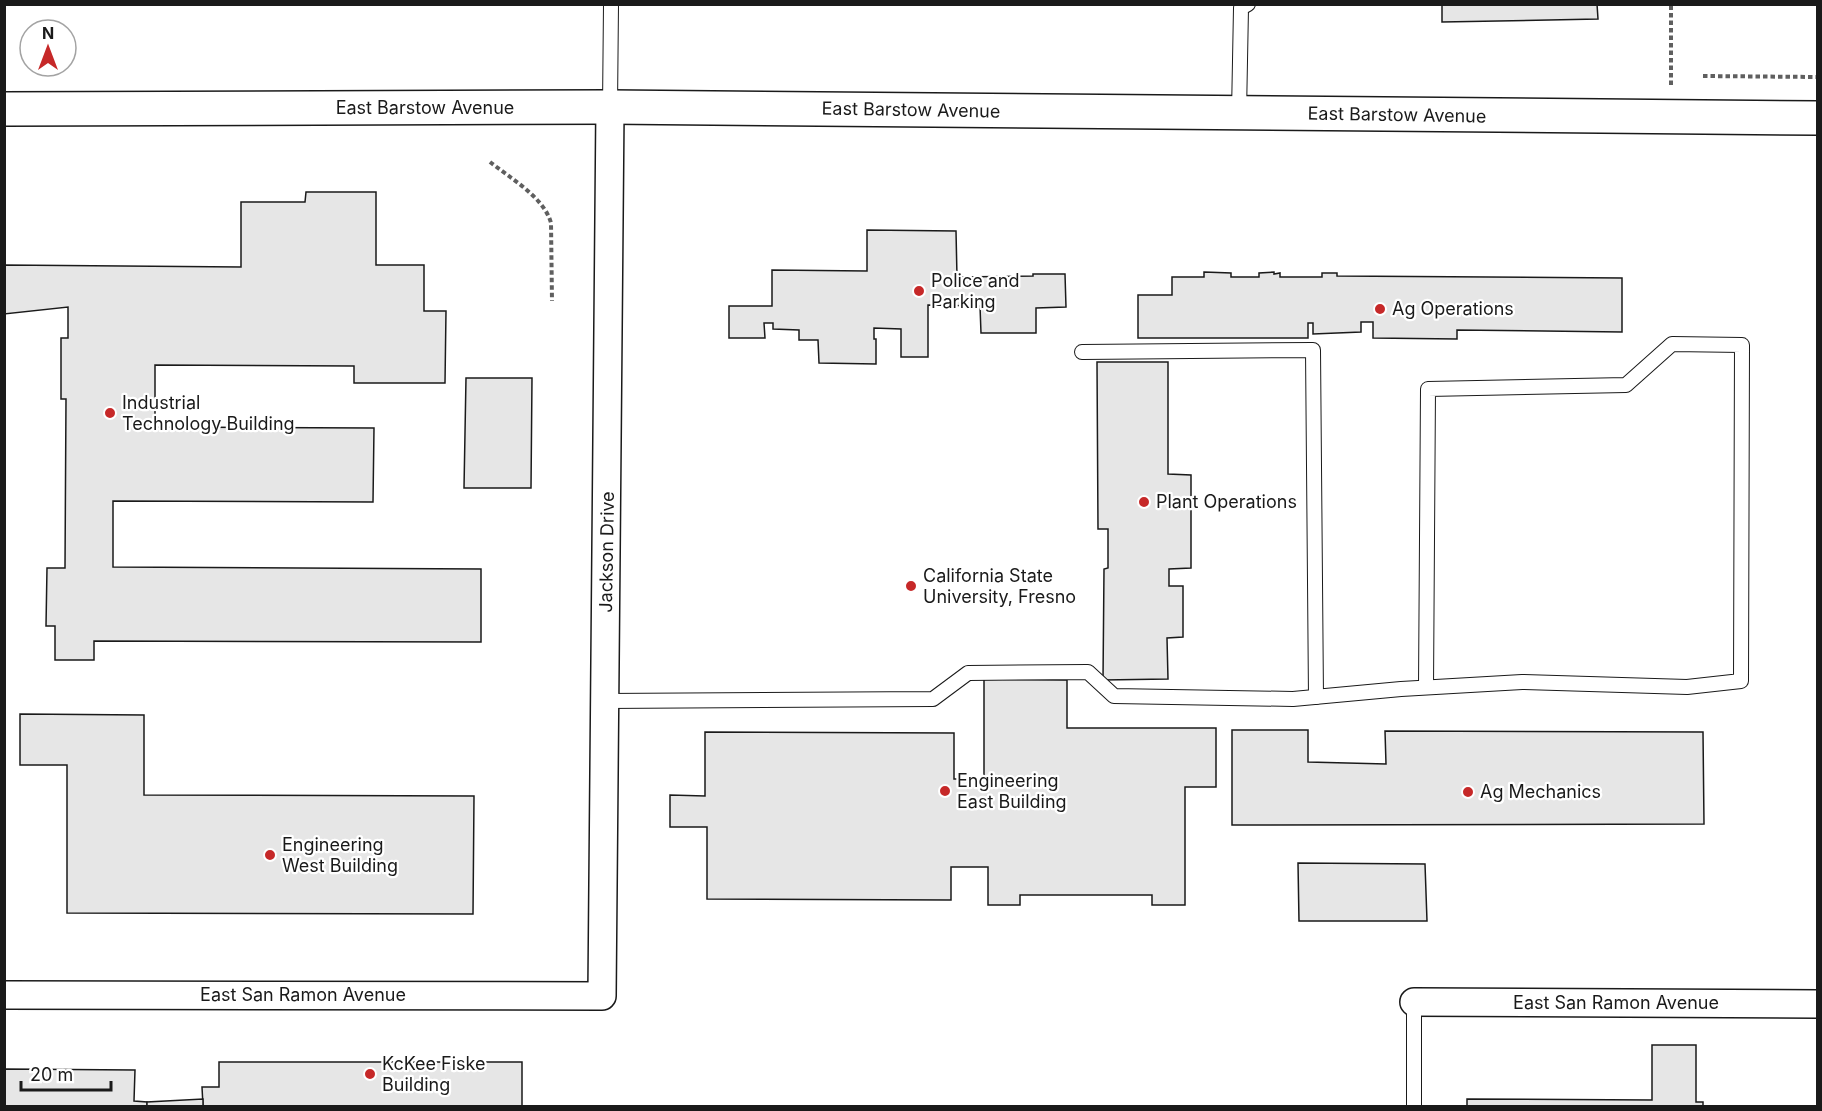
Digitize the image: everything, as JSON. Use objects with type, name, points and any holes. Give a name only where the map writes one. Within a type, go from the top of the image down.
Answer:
[{"type":"street","name":"East Barstow Avenue","points":[[4,108],[610,107],[1818,118]]},
{"type":"street","name":"Jackson Drive","points":[[602,996],[610,107]]},
{"type":"street","name":"East San Ramon Avenue","points":[[4,995],[602,996]]},
{"type":"street","name":"East San Ramon Avenue","points":[[1414,1002],[1818,1004]]},
{"type":"lane","points":[[610,107],[611,4]]},
{"type":"lane","points":[[1239,113],[1241,8],[1248,4]]},
{"type":"lane","points":[[605,701],[933,699],[968,673],[1088,672],[1114,696],[1293,699],[1426,687],[1522,682],[1687,687],[1741,681],[1742,345],[1672,344],[1626,385],[1428,389],[1426,687]]},
{"type":"lane","points":[[1082,352],[1313,350],[1316,697]]},
{"type":"lane","points":[[1414,1002],[1414,1107]]},
{"type":"path","points":[[1671,4],[1671,117]]},
{"type":"path","points":[[1703,76],[1818,77]]},
{"type":"path","points":[[490,162],[529,193],[548,213],[551,223],[552,301]]},
{"type":"building","points":[[1442,4],[1597,4],[1598,19],[1442,22]]},
{"type":"building","name":"Industrial Technology Building","points":[[306,192],[376,192],[376,265],[424,265],[424,311],[446,311],[445,383],[354,383],[354,366],[155,365],[155,427],[374,428],[373,502],[113,501],[113,567],[481,569],[481,642],[94,641],[94,660],[55,660],[55,626],[46,626],[47,568],[65,568],[66,399],[61,399],[61,338],[68,338],[68,307],[4,314],[4,265],[241,267],[241,202],[305,202]]},
{"type":"building","name":"Police and Parking","points":[[867,230],[956,231],[957,277],[1065,274],[1066,307],[1036,308],[1036,333],[981,333],[980,306],[928,305],[928,357],[901,357],[901,329],[874,328],[876,364],[819,363],[818,340],[799,340],[799,330],[773,329],[773,323],[764,323],[765,338],[729,338],[729,306],[772,306],[772,270],[867,271]]},
{"type":"building","name":"Ag Operations","points":[[1204,272],[1231,273],[1231,277],[1259,277],[1259,273],[1274,272],[1274,274],[1280,273],[1280,277],[1322,277],[1322,273],[1337,273],[1337,276],[1622,278],[1622,332],[1457,330],[1457,339],[1373,338],[1373,322],[1361,322],[1361,332],[1313,334],[1313,323],[1308,323],[1308,338],[1138,338],[1138,295],[1172,295],[1172,277],[1204,277]]},
{"type":"building","name":"Plant Operations","points":[[1097,362],[1168,362],[1168,474],[1191,475],[1191,568],[1169,569],[1169,586],[1183,586],[1183,637],[1167,638],[1168,679],[1103,680],[1104,569],[1108,568],[1108,529],[1098,529]]},
{"type":"building","points":[[466,378],[532,378],[531,488],[464,488]]},
{"type":"building","name":"Engineering East Building","points":[[984,679],[1067,680],[1067,728],[1216,728],[1216,787],[1185,787],[1185,905],[1152,905],[1152,895],[1020,895],[1020,905],[988,905],[988,867],[951,867],[951,900],[707,899],[707,827],[670,827],[670,795],[705,796],[705,732],[954,733],[954,779],[984,779]]},
{"type":"building","name":"Engineering West Building","points":[[20,714],[144,715],[144,795],[474,796],[473,914],[67,913],[67,765],[20,765]]},
{"type":"building","name":"Ag Mechanics","points":[[1232,730],[1308,730],[1308,762],[1386,764],[1385,731],[1703,732],[1704,824],[1232,825]]},
{"type":"building","points":[[1298,863],[1425,864],[1427,921],[1299,921]]},
{"type":"building","points":[[1652,1045],[1696,1045],[1696,1102],[1703,1102],[1703,1106],[1467,1106],[1467,1099],[1652,1100]]},
{"type":"building","name":"KcKee Fiske Building","points":[[219,1062],[522,1062],[522,1106],[203,1106],[202,1087],[219,1087]]},
{"type":"building","points":[[4,1069],[135,1070],[134,1101],[147,1102],[147,1106],[4,1106]]},
{"type":"building","points":[[203,1099],[203,1106],[147,1106],[147,1102]]},
{"type":"place","name":"Police and Parking","points":[[919,291]]},
{"type":"place","name":"Ag Operations","points":[[1380,309]]},
{"type":"place","name":"Industrial Technology Building","points":[[110,413]]},
{"type":"place","name":"Plant Operations","points":[[1144,502]]},
{"type":"place","name":"California State University, Fresno","points":[[911,586]]},
{"type":"place","name":"Engineering East Building","points":[[945,791]]},
{"type":"place","name":"Ag Mechanics","points":[[1468,792]]},
{"type":"place","name":"Engineering West Building","points":[[270,855]]},
{"type":"place","name":"KcKee Fiske Building","points":[[370,1074]]}]
